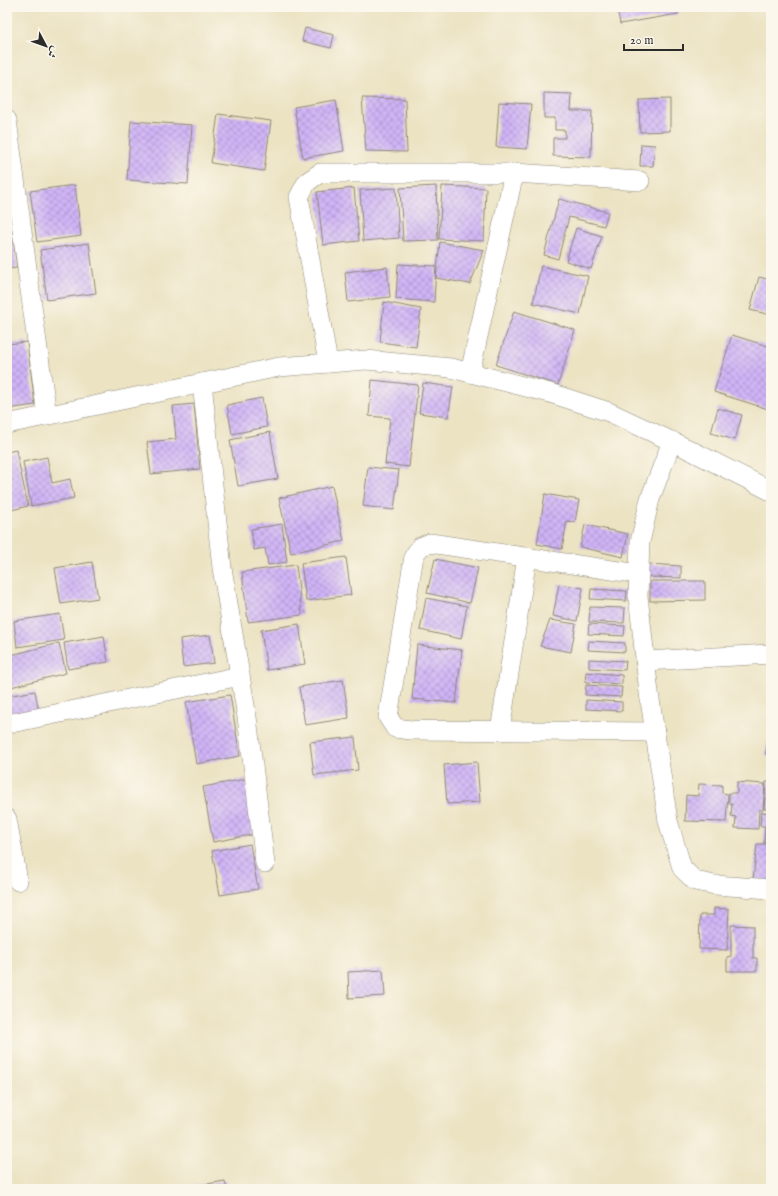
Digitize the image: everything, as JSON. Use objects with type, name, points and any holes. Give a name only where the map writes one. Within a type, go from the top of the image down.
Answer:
[{"type":"street","points":[[7,120],[47,416]]},
{"type":"street","points":[[328,363],[299,197],[307,182],[320,173],[514,174],[640,181]]},
{"type":"street","points":[[470,372],[514,174]]},
{"type":"street","points":[[7,424],[279,367],[366,360],[451,368],[470,372],[550,393],[609,412],[771,491]]},
{"type":"street","points":[[202,383],[222,568],[240,676],[265,863]]},
{"type":"street","points":[[672,442],[650,499],[643,527],[640,542],[638,596],[645,661],[668,821],[682,868],[694,881],[715,885],[771,889]]},
{"type":"street","points":[[639,574],[430,543],[420,547],[414,556],[388,717],[395,728],[411,730],[655,732]]},
{"type":"street","points":[[500,731],[527,558]]},
{"type":"street","points":[[645,661],[771,654]]},
{"type":"street","points":[[7,724],[240,676]]},
{"type":"street","points":[[7,819],[18,882]]},
{"type":"building","points":[[617,7],[677,7],[678,14],[620,24]]},
{"type":"building","points":[[305,28],[334,35],[331,48],[302,41]]},
{"type":"building","points":[[544,93],[572,94],[571,111],[592,111],[591,157],[553,156],[553,138],[565,138],[565,130],[555,130],[555,118],[544,118]]},
{"type":"building","points":[[362,98],[405,99],[407,152],[366,151]]},
{"type":"building","points":[[670,99],[670,131],[640,132],[639,100]]},
{"type":"building","points":[[336,100],[344,151],[303,158],[294,107]]},
{"type":"building","points":[[499,102],[531,104],[527,149],[496,147]]},
{"type":"building","points":[[218,114],[271,121],[264,171],[211,163]]},
{"type":"building","points":[[131,121],[192,125],[188,184],[127,180]]},
{"type":"building","points":[[641,144],[655,145],[653,166],[640,166]]},
{"type":"building","points":[[75,185],[81,236],[37,242],[30,191]]},
{"type":"building","points":[[436,186],[438,240],[403,241],[400,188]]},
{"type":"building","points":[[442,186],[486,188],[484,241],[439,239]]},
{"type":"building","points":[[354,188],[359,241],[323,245],[317,192]]},
{"type":"building","points":[[396,188],[399,238],[363,241],[360,190]]},
{"type":"building","points":[[7,198],[17,268],[7,269]]},
{"type":"building","points":[[559,199],[608,212],[604,226],[569,217],[558,259],[544,255]]},
{"type":"building","points":[[576,228],[602,236],[591,269],[566,261]]},
{"type":"building","points":[[440,242],[484,250],[470,284],[436,278]]},
{"type":"building","points":[[89,243],[96,293],[47,300],[40,250]]},
{"type":"building","points":[[398,264],[436,266],[434,302],[396,299]]},
{"type":"building","points":[[541,266],[588,276],[580,314],[533,303]]},
{"type":"building","points":[[387,267],[390,297],[348,302],[345,272]]},
{"type":"building","points":[[759,277],[771,280],[771,315],[750,310]]},
{"type":"building","points":[[384,302],[421,309],[416,347],[380,342]]},
{"type":"building","points":[[514,311],[575,330],[558,385],[496,365]]},
{"type":"building","points":[[732,335],[771,347],[771,399],[768,409],[714,392]]},
{"type":"building","points":[[27,342],[35,405],[7,409],[7,344]]},
{"type":"building","points":[[372,380],[418,385],[409,467],[385,464],[390,418],[369,416]]},
{"type":"building","points":[[423,383],[453,387],[448,417],[419,413]]},
{"type":"building","points":[[262,398],[267,427],[232,434],[227,405]]},
{"type":"building","points":[[194,404],[200,469],[151,474],[147,442],[176,439],[173,406]]},
{"type":"building","points":[[718,408],[742,415],[735,440],[711,433]]},
{"type":"building","points":[[270,432],[278,479],[238,486],[230,440]]},
{"type":"building","points":[[16,450],[28,506],[7,511],[7,452]]},
{"type":"building","points":[[47,457],[52,483],[70,479],[74,498],[31,506],[23,462]]},
{"type":"building","points":[[368,467],[399,470],[394,510],[363,506]]},
{"type":"building","points":[[332,486],[344,541],[291,553],[279,498]]},
{"type":"building","points":[[545,494],[579,500],[575,522],[567,521],[562,549],[537,544]]},
{"type":"building","points":[[282,524],[287,562],[268,565],[265,548],[254,550],[251,529]]},
{"type":"building","points":[[585,525],[628,534],[623,557],[580,547]]},
{"type":"building","points":[[346,557],[351,595],[306,601],[301,563]]},
{"type":"building","points":[[435,559],[478,568],[470,603],[427,593]]},
{"type":"building","points":[[92,562],[98,598],[61,604],[55,568]]},
{"type":"building","points":[[647,564],[681,566],[681,578],[650,577]]},
{"type":"building","points":[[296,565],[302,615],[248,622],[242,572]]},
{"type":"building","points":[[650,581],[705,581],[705,600],[650,601]]},
{"type":"building","points":[[559,584],[583,588],[577,621],[553,616]]},
{"type":"building","points":[[591,589],[627,591],[626,601],[590,599]]},
{"type":"building","points":[[426,598],[467,606],[461,639],[420,630]]},
{"type":"building","points":[[590,607],[625,608],[624,623],[589,622]]},
{"type":"building","points":[[60,614],[64,640],[17,647],[14,621]]},
{"type":"building","points":[[550,620],[576,624],[571,652],[540,646]]},
{"type":"building","points":[[299,624],[305,664],[267,670],[261,630]]},
{"type":"building","points":[[589,624],[625,626],[624,636],[588,634]]},
{"type":"building","points":[[210,635],[214,663],[183,667],[180,639]]},
{"type":"building","points":[[104,636],[108,662],[68,669],[64,643]]},
{"type":"building","points":[[589,641],[625,643],[625,652],[588,650]]},
{"type":"building","points":[[59,643],[66,673],[7,688],[7,656]]},
{"type":"building","points":[[417,645],[462,650],[456,703],[412,699]]},
{"type":"building","points":[[589,659],[626,661],[625,670],[589,668]]},
{"type":"building","points":[[586,672],[622,675],[622,684],[585,682]]},
{"type":"building","points":[[343,680],[349,718],[305,725],[299,687]]},
{"type":"building","points":[[586,685],[622,687],[621,697],[585,695]]},
{"type":"building","points":[[35,691],[39,713],[7,719],[7,696]]},
{"type":"building","points":[[230,695],[240,756],[196,764],[186,702]]},
{"type":"building","points":[[586,700],[622,702],[622,711],[586,709]]},
{"type":"building","points":[[355,737],[358,770],[314,775],[310,742]]},
{"type":"building","points":[[767,744],[771,744],[771,755],[766,755]]},
{"type":"building","points":[[477,762],[480,802],[447,804],[444,765]]},
{"type":"building","points":[[246,779],[256,834],[213,842],[203,787]]},
{"type":"building","points":[[737,782],[765,784],[763,810],[759,810],[758,829],[735,828],[736,817],[731,816],[732,804],[729,804],[729,793],[737,793]]},
{"type":"building","points":[[766,782],[771,782],[771,809],[764,809]]},
{"type":"building","points":[[699,784],[722,785],[722,793],[728,794],[726,822],[685,821],[686,795],[698,796]]},
{"type":"building","points":[[761,812],[771,813],[771,844],[764,843],[765,826],[760,826]]},
{"type":"building","points":[[250,844],[258,889],[220,895],[212,851]]},
{"type":"building","points":[[757,844],[771,844],[771,882],[753,880]]},
{"type":"building","points":[[714,908],[729,909],[727,950],[699,949],[700,915],[714,915]]},
{"type":"building","points":[[731,925],[753,926],[753,958],[757,958],[757,971],[727,971],[727,957],[731,956]]},
{"type":"building","points":[[383,970],[385,996],[349,998],[348,972]]},
{"type":"building","points":[[225,1181],[227,1189],[183,1189],[183,1188]]}]
